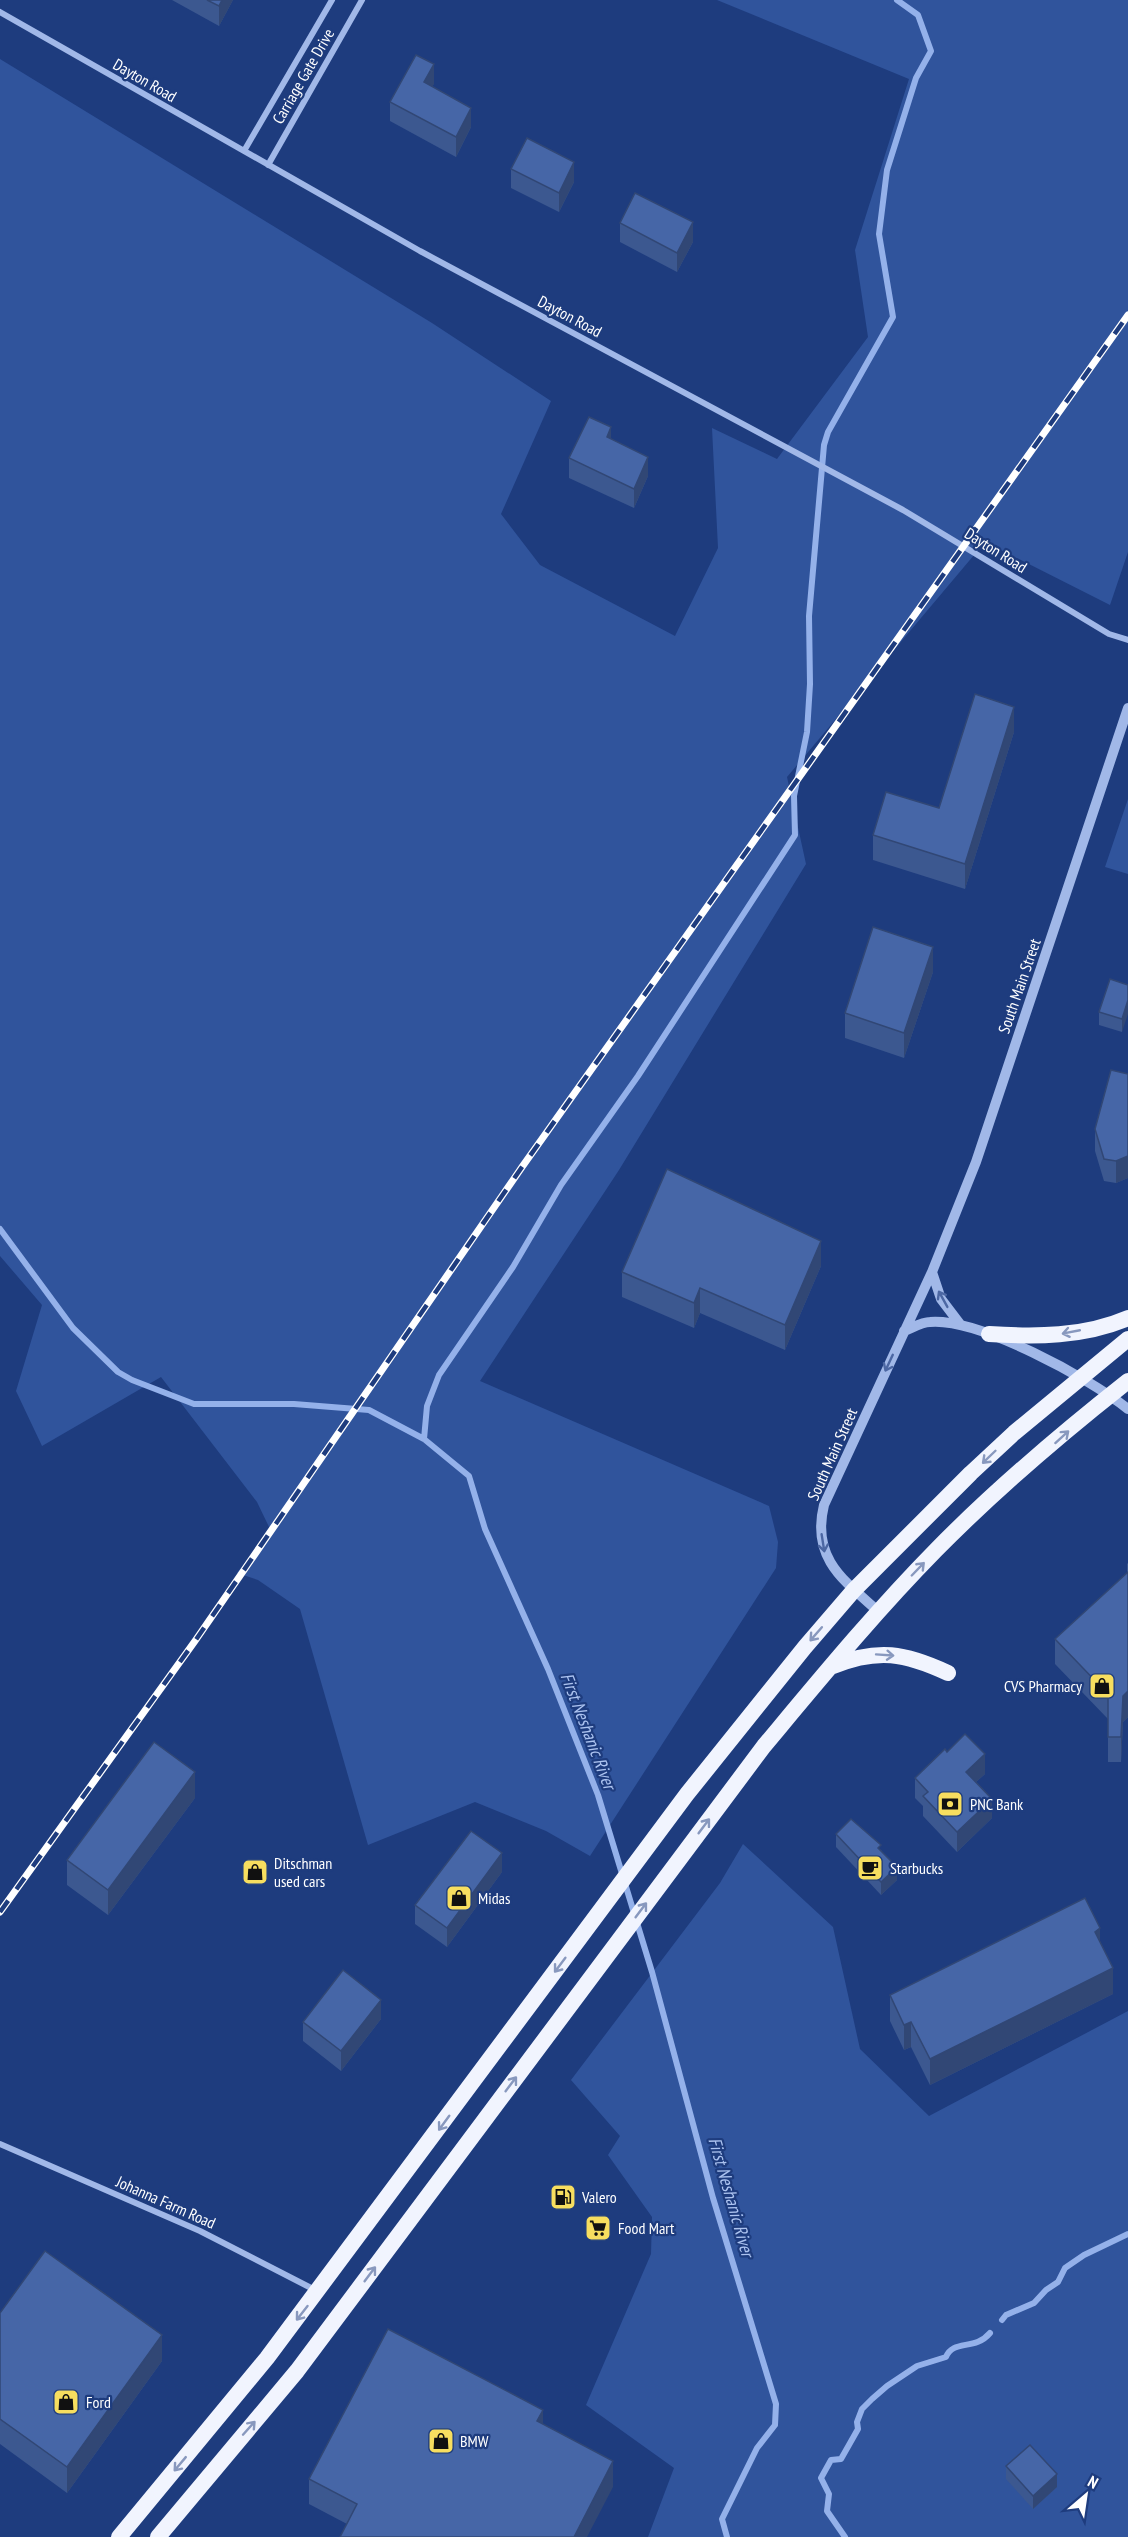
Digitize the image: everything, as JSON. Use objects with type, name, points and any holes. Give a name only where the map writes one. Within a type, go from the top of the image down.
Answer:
[{"type":"highway","points":[[989,1334],[1043,1337],[1115,1323],[1128,1318]]},
{"type":"highway","points":[[119,2537],[267,2358],[318,2292],[726,1743],[854,1590],[1014,1433],[1128,1339]]},
{"type":"highway","points":[[158,2537],[297,2371],[764,1746],[829,1667],[878,1611],[973,1513],[1128,1381]]},
{"type":"highway","points":[[829,1667],[859,1656],[881,1653],[906,1657],[948,1673]]},
{"type":"street","name":"Carriage Gate Drive","points":[[244,151],[332,0]]},
{"type":"street","name":"Carriage Gate Drive","points":[[268,165],[362,0]]},
{"type":"street","name":"Dayton Road","points":[[0,12],[420,251],[837,474],[956,540],[1108,634],[1128,640]]},
{"type":"street","name":"South Main Street","points":[[878,1611],[835,1572],[824,1554],[820,1520],[831,1490],[932,1272],[982,1144],[1128,708]]},
{"type":"street","points":[[932,1272],[941,1299],[960,1324]]},
{"type":"street","points":[[904,1331],[928,1322],[960,1324],[989,1334],[1080,1377],[1128,1409]]},
{"type":"street","name":"Johanna Farm Road","points":[[0,2144],[229,2245],[318,2292]]},
{"type":"shaded area","points":[[717,0],[1128,0],[1128,552],[1110,605],[985,542],[787,777],[806,864],[619,1170],[480,1381],[769,1506],[778,1542],[776,1568],[590,1856],[546,1831],[475,1802],[368,1845],[300,1609],[258,1580],[237,1573],[270,1529],[257,1502],[161,1377],[42,1446],[16,1391],[42,1305],[0,1256],[0,59],[432,323],[551,401],[501,514],[540,565],[675,636],[718,548],[712,428],[777,459],[868,337],[855,250],[909,79]]},
{"type":"shaded area","points":[[1128,799],[1128,874],[1105,867]]},
{"type":"shaded area","points":[[743,1844],[833,1927],[860,2049],[929,2116],[1128,2011],[1128,2537],[648,2537],[674,2468],[586,2405],[651,2254],[652,2217],[608,2155],[620,2136],[571,2080],[720,1883]]},
{"type":"building","points":[[207,0],[222,0],[219,6]]},
{"type":"building","points":[[416,55],[434,64],[424,82],[471,108],[456,137],[390,102]]},
{"type":"building","points":[[527,138],[574,162],[559,193],[511,169]]},
{"type":"building","points":[[635,193],[693,222],[677,253],[620,223]]},
{"type":"building","points":[[589,417],[611,427],[607,437],[648,457],[634,489],[569,458]]},
{"type":"building","points":[[975,694],[1014,707],[965,864],[873,835],[886,792],[939,808]]},
{"type":"building","points":[[873,927],[933,947],[904,1033],[845,1013]]},
{"type":"building","points":[[1110,979],[1128,985],[1128,1000],[1122,1019],[1099,1012]]},
{"type":"building","points":[[1111,1070],[1128,1074],[1128,1156],[1116,1161],[1104,1159],[1095,1129]]},
{"type":"building","points":[[667,1169],[821,1241],[785,1325],[700,1288],[694,1303],[622,1272]]},
{"type":"building","name":"CVS Pharmacy","points":[[1128,1572],[1128,1691],[1123,1696],[1121,1737],[1108,1737],[1108,1694],[1055,1639]]},
{"type":"building","name":"PNC Bank","points":[[965,1734],[985,1754],[966,1772],[992,1799],[957,1832],[923,1796],[928,1792],[915,1778],[945,1749],[947,1752]]},
{"type":"building","points":[[154,1742],[195,1772],[108,1890],[67,1860]]},
{"type":"building","points":[[851,1819],[881,1845],[878,1848],[897,1867],[881,1882],[836,1834]]},
{"type":"building","points":[[471,1831],[502,1853],[447,1928],[415,1905]]},
{"type":"building","points":[[1085,1898],[1100,1928],[1095,1932],[1113,1968],[930,2059],[911,2022],[904,2025],[890,1995]]},
{"type":"building","points":[[343,1970],[381,2000],[341,2051],[303,2022]]},
{"type":"building","name":"Ford","points":[[45,2251],[162,2335],[67,2467],[0,2419],[0,2313]]},
{"type":"building","name":"BMW","points":[[388,2329],[543,2410],[537,2421],[613,2461],[574,2537],[340,2537],[357,2504],[309,2479]]},
{"type":"building","points":[[1030,2445],[1057,2474],[1033,2496],[1006,2466]]},
{"type":"waterway","points":[[424,1439],[427,1406],[439,1375],[513,1267],[561,1185],[638,1076],[795,835],[794,796],[807,732],[810,684],[809,616],[824,445],[828,432],[893,317],[879,234],[887,170],[916,78],[931,51],[918,15],[897,0]]},
{"type":"waterway","name":"First Neshanic River","points":[[0,1229],[73,1328],[118,1372],[132,1380],[194,1404],[294,1404],[369,1410],[424,1439],[469,1476],[485,1529],[548,1669],[598,1795],[652,1972],[713,2198],[776,2404],[775,2425],[757,2448],[722,2519],[727,2537]]},
{"type":"waterway","points":[[1002,2320],[1006,2315],[1034,2303],[1046,2290],[1058,2282],[1065,2268],[1084,2255],[1128,2234]]},
{"type":"waterway","points":[[845,2537],[827,2511],[829,2494],[821,2478],[831,2460],[841,2459],[858,2429],[857,2422],[862,2409],[887,2386],[917,2366],[946,2357],[954,2348],[978,2342],[990,2333]]},
{"type":"railway","points":[[0,1912],[195,1641],[522,1167],[1128,315]]},
{"type":"place","name":"CVS Pharmacy","points":[[1102,1686]]},
{"type":"place","name":"PNC Bank","points":[[950,1804]]},
{"type":"place","name":"Starbucks","points":[[870,1868]]},
{"type":"place","name":"Ditschman used cars","points":[[255,1872]]},
{"type":"place","name":"Midas","points":[[459,1898]]},
{"type":"place","name":"Valero","points":[[563,2197]]},
{"type":"place","name":"Food Mart","points":[[598,2228]]},
{"type":"place","name":"Ford","points":[[66,2402]]},
{"type":"place","name":"BMW","points":[[441,2441]]}]
